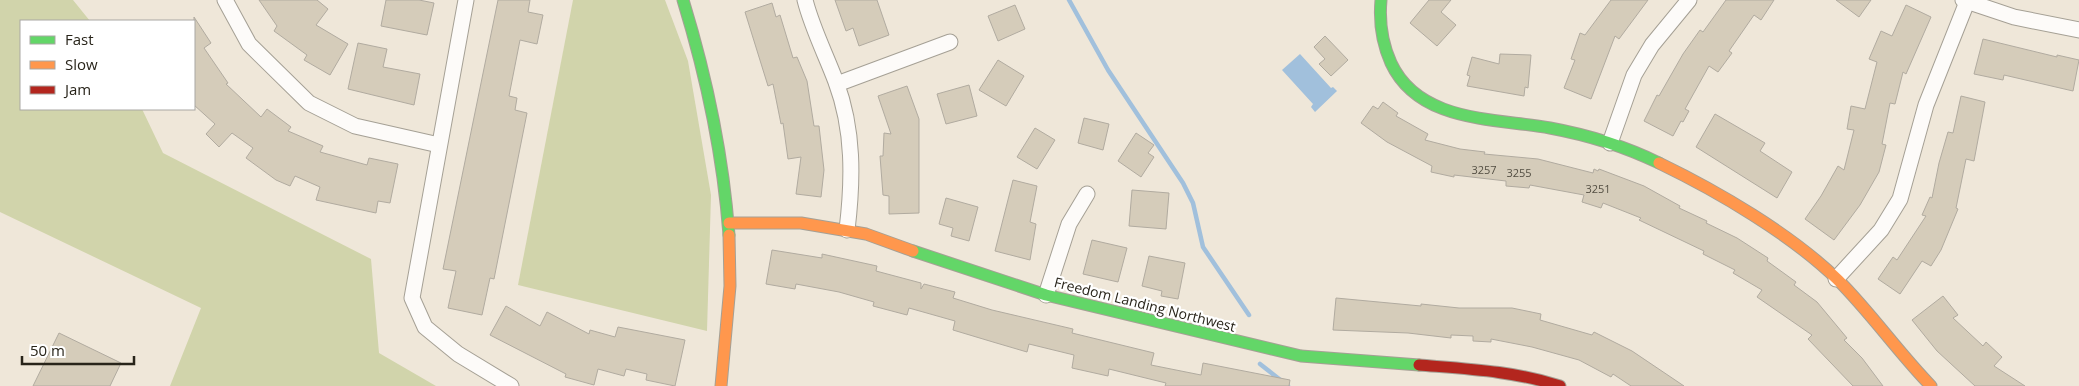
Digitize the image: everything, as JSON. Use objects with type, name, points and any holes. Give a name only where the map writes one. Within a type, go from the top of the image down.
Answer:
[{"type":"street","points":[[225,0],[249,44],[308,103],[355,126],[439,145]]},
{"type":"street","points":[[466,0],[460,42],[439,145],[412,298],[425,328],[458,354],[511,386]]},
{"type":"street","points":[[683,0],[703,61],[722,151],[729,223],[729,307],[721,386]]},
{"type":"street","points":[[804,0],[837,84],[850,134],[852,157],[847,230]]},
{"type":"street","points":[[1381,0],[1380,25],[1389,57],[1406,83],[1418,96],[1433,105],[1468,118],[1541,126],[1610,143],[1677,172],[1769,226],[1804,251],[1836,279],[1931,386]]},
{"type":"street","points":[[1610,143],[1634,75],[1652,45],[1689,0]]},
{"type":"street","points":[[1836,279],[1881,230],[1900,198],[1926,105],[1965,1],[2014,17],[2079,30]]},
{"type":"street","points":[[837,84],[950,42]]},
{"type":"street","points":[[1046,295],[1069,224],[1086,194]]},
{"type":"street","name":"Freedom Landing Northwest","points":[[729,223],[801,223],[866,234],[956,267],[1046,295],[1301,356],[1504,372],[1529,376],[1560,386]]},
{"type":"green space","points":[[0,0],[73,0],[89,20],[20,20],[20,110],[142,110],[163,153],[371,259],[379,353],[436,386],[170,386],[201,308],[0,212]]},
{"type":"green space","points":[[573,0],[665,0],[688,61],[711,195],[707,331],[518,285]]},
{"type":"water","points":[[1300,54],[1331,88],[1333,87],[1337,91],[1315,112],[1311,107],[1313,104],[1282,70]]},
{"type":"building","points":[[259,0],[317,0],[328,9],[316,25],[348,44],[330,75],[304,60],[307,55],[274,31],[277,26]]},
{"type":"building","points":[[386,0],[419,0],[434,3],[427,35],[381,26]]},
{"type":"building","points":[[498,0],[530,0],[528,12],[543,15],[537,44],[520,40],[509,96],[517,98],[515,110],[527,113],[494,279],[490,278],[482,315],[448,308],[456,271],[443,269]]},
{"type":"building","points":[[835,0],[877,0],[889,35],[859,46],[853,28],[846,31]]},
{"type":"building","points":[[1429,0],[1451,0],[1441,12],[1456,25],[1437,46],[1410,23]]},
{"type":"building","points":[[1611,0],[1648,0],[1619,39],[1615,36],[1591,99],[1564,88],[1575,60],[1571,59],[1580,33],[1585,35]]},
{"type":"building","points":[[1726,0],[1774,0],[1761,20],[1754,15],[1729,51],[1732,53],[1718,72],[1709,66],[1685,109],[1689,111],[1673,136],[1644,121],[1657,95],[1659,96],[1683,54],[1700,30],[1703,32]]},
{"type":"building","points":[[1836,0],[1871,0],[1859,17]]},
{"type":"building","points":[[772,3],[776,17],[780,15],[793,58],[797,57],[807,81],[814,126],[819,126],[824,170],[821,197],[796,194],[801,157],[788,159],[783,123],[781,124],[773,84],[768,86],[745,12]]},
{"type":"building","points":[[1015,5],[1025,29],[998,41],[988,16]]},
{"type":"building","points":[[1906,5],[1931,17],[1906,74],[1903,72],[1895,104],[1890,103],[1882,144],[1886,145],[1879,172],[1860,205],[1834,240],[1805,219],[1838,166],[1844,170],[1854,130],[1847,129],[1851,106],[1865,109],[1877,62],[1869,59],[1881,31],[1892,36]]},
{"type":"building","points":[[194,17],[211,43],[204,48],[228,83],[226,84],[261,117],[267,109],[291,127],[288,131],[323,146],[320,152],[367,165],[369,158],[398,164],[390,203],[378,201],[376,213],[316,200],[320,187],[295,176],[290,186],[276,180],[246,158],[253,148],[232,133],[219,147],[206,134],[215,124],[195,106]]},
{"type":"building","points":[[1325,36],[1348,60],[1331,76],[1319,64],[1325,59],[1314,47]]},
{"type":"building","points":[[1983,39],[2057,57],[2057,55],[2079,60],[2073,91],[2004,75],[2003,80],[1974,74]]},
{"type":"building","points":[[358,43],[387,49],[383,67],[420,74],[414,105],[348,89]]},
{"type":"building","points":[[1500,54],[1531,55],[1528,88],[1525,87],[1524,96],[1467,86],[1470,76],[1467,75],[1472,57],[1499,64]]},
{"type":"building","points":[[998,60],[1024,76],[1006,106],[979,90]]},
{"type":"building","points":[[969,85],[977,116],[946,124],[937,94]]},
{"type":"building","points":[[907,86],[919,119],[919,213],[889,214],[889,196],[883,195],[880,156],[883,156],[884,133],[891,134],[878,96]]},
{"type":"building","points":[[1961,96],[1985,102],[1974,161],[1966,159],[1956,208],[1958,209],[1941,250],[1931,266],[1922,261],[1900,294],[1878,279],[1893,257],[1897,260],[1926,216],[1922,215],[1930,197],[1932,198],[1939,163],[1948,132],[1953,133]]},
{"type":"building","points":[[1383,102],[1398,113],[1396,116],[1428,134],[1425,140],[1460,149],[1485,152],[1484,154],[1538,159],[1593,173],[1594,169],[1598,171],[1599,169],[1644,186],[1680,206],[1679,208],[1737,238],[1768,258],[1767,261],[1796,282],[1794,285],[1817,302],[1847,338],[1844,340],[1862,358],[1883,386],[1853,386],[1808,339],[1812,335],[1757,297],[1762,290],[1733,273],[1735,270],[1703,254],[1704,251],[1639,220],[1641,218],[1603,203],[1601,208],[1582,202],[1584,195],[1530,185],[1529,188],[1506,186],[1506,181],[1454,175],[1454,177],[1431,172],[1432,166],[1387,142],[1361,123],[1373,106],[1378,109]]},
{"type":"building","points":[[1715,114],[1765,143],[1760,151],[1792,172],[1777,198],[1696,147]]},
{"type":"building","points":[[1084,118],[1109,124],[1103,150],[1078,143]]},
{"type":"building","points":[[1035,128],[1055,140],[1037,169],[1017,157]]},
{"type":"building","points":[[1136,133],[1154,145],[1148,153],[1154,157],[1141,177],[1118,161]]},
{"type":"building","points":[[1013,180],[1037,186],[1030,222],[1036,224],[1030,260],[995,251]]},
{"type":"building","points":[[1132,190],[1169,193],[1166,229],[1129,226]]},
{"type":"building","points":[[946,198],[978,207],[969,241],[951,236],[953,228],[939,224]]},
{"type":"building","points":[[1092,240],[1127,248],[1118,282],[1083,274]]},
{"type":"building","points":[[772,250],[822,258],[822,254],[877,266],[876,271],[921,283],[921,289],[924,284],[955,292],[953,298],[992,310],[1073,329],[1072,333],[1154,353],[1151,365],[1201,375],[1203,363],[1290,380],[1289,386],[1165,386],[1166,383],[1109,369],[1108,376],[1072,368],[1074,355],[1029,344],[1027,352],[953,330],[955,321],[909,308],[907,315],[873,306],[874,302],[839,292],[796,284],[795,289],[766,284]]},
{"type":"building","points":[[1149,256],[1185,263],[1178,299],[1161,296],[1162,291],[1142,286]]},
{"type":"building","points":[[1943,296],[1958,315],[1953,318],[1983,346],[1986,342],[2002,357],[1994,366],[2025,386],[1975,386],[1937,351],[1912,320]]},
{"type":"building","points":[[1336,298],[1421,306],[1421,304],[1459,308],[1512,308],[1541,314],[1540,320],[1592,335],[1594,332],[1632,351],[1684,386],[1631,386],[1613,374],[1611,377],[1579,360],[1532,347],[1491,339],[1491,342],[1473,341],[1473,336],[1451,335],[1451,338],[1408,333],[1333,330]]},
{"type":"building","points":[[506,306],[540,326],[547,312],[589,334],[590,330],[615,337],[618,327],[685,340],[675,386],[646,380],[647,374],[626,369],[624,376],[598,369],[594,385],[565,377],[566,374],[490,335]]},
{"type":"building","points":[[59,333],[121,363],[110,386],[33,386]]},
{"type":"waterway","points":[[1069,0],[1108,70],[1183,183],[1193,203],[1203,247],[1249,315]]},
{"type":"waterway","points":[[1260,364],[1288,386]]},
{"type":"traffic: fast","points":[[683,0],[713,116],[723,175],[729,235]]},
{"type":"traffic: fast","points":[[1381,0],[1382,32],[1385,48],[1391,63],[1404,83],[1420,97],[1439,107],[1460,114],[1578,134],[1633,151],[1659,163]]},
{"type":"traffic: fast","points":[[913,251],[1046,295],[1301,356],[1419,365]]},
{"type":"traffic: slow","points":[[1659,163],[1729,200],[1776,230],[1819,263],[1850,293],[1931,386]]},
{"type":"traffic: slow","points":[[729,223],[801,223],[866,234],[913,251]]},
{"type":"traffic: slow","points":[[721,386],[730,286],[729,235]]},
{"type":"traffic: jam","points":[[1419,365],[1508,374],[1560,386]]}]
